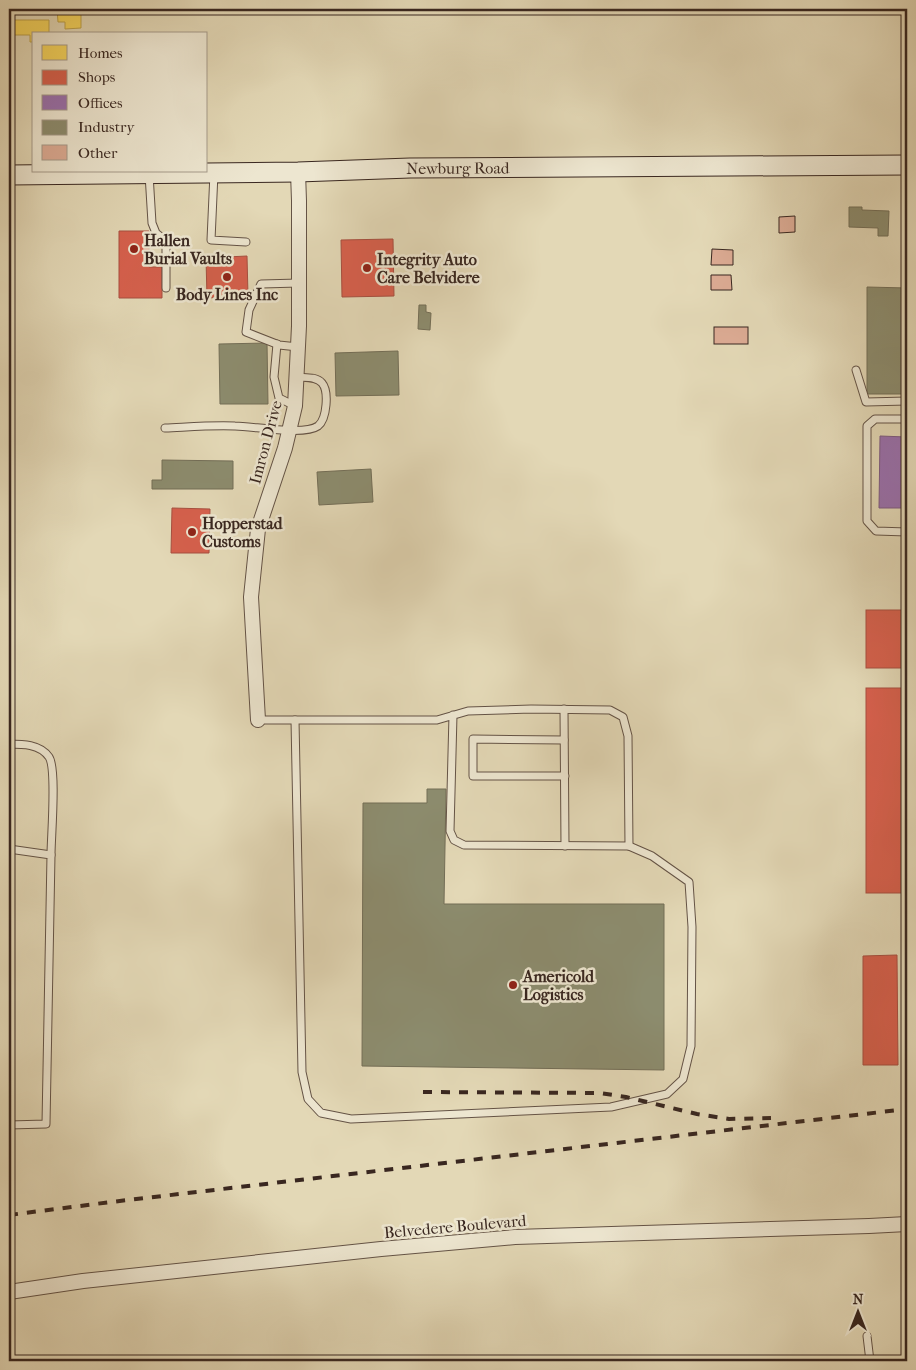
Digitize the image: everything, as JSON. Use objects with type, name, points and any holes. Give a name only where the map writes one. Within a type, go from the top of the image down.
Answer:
[{"type":"main road","name":"Newburg Road","points":[[9,174],[298,172],[410,168],[907,165]]},
{"type":"street","name":"Imron Drive","points":[[258,720],[252,597],[258,530],[285,448],[295,406],[299,283],[298,172]]},
{"type":"street","name":"Belvedere Boulevard","points":[[9,1292],[93,1280],[371,1250],[515,1237],[907,1224]]},
{"type":"lane","points":[[149,173],[152,223],[156,233],[166,244],[166,288]]},
{"type":"lane","points":[[214,173],[211,240],[246,242]]},
{"type":"lane","points":[[298,347],[277,344],[246,332],[249,310],[261,284],[299,283]]},
{"type":"lane","points":[[277,344],[274,377],[278,398],[295,406]]},
{"type":"lane","points":[[856,370],[866,402],[907,401]]},
{"type":"lane","points":[[166,428],[235,426],[306,430],[318,426],[324,417],[327,392],[322,383],[316,379],[296,378]]},
{"type":"lane","points":[[907,420],[875,420],[867,426],[866,521],[876,531],[907,532]]},
{"type":"lane","points":[[564,709],[565,846]]},
{"type":"lane","points":[[258,720],[436,720],[468,711],[610,710],[623,717],[628,736],[629,846]]},
{"type":"lane","points":[[295,720],[302,1072],[308,1099],[321,1114],[351,1119],[611,1107],[667,1094],[683,1079],[691,1046],[692,927],[689,882],[652,856],[629,846],[464,845],[454,840],[450,831],[453,715]]},
{"type":"lane","points":[[564,740],[473,739],[473,776],[565,776]]},
{"type":"lane","points":[[9,744],[25,745],[39,749],[49,757],[54,775],[46,1124],[9,1124]]},
{"type":"lane","points":[[9,849],[51,855]]},
{"type":"lane","points":[[867,1336],[870,1361]]},
{"type":"building: Homes","points":[[57,9],[81,9],[81,28],[65,29],[65,22],[58,22]]},
{"type":"building: Homes","points":[[9,20],[49,20],[49,32],[32,32],[32,42],[30,42],[30,35],[9,35]]},
{"type":"building: Shops","name":"Hallen Burial Vaults","points":[[119,231],[149,231],[149,267],[162,267],[162,298],[119,298]]},
{"type":"building: Shops","name":"Integrity Auto Care Belvidere","points":[[393,239],[394,296],[342,297],[341,240]]},
{"type":"building: Shops","name":"Body Lines Inc","points":[[247,256],[248,296],[207,298],[206,258]]},
{"type":"building: Shops","points":[[172,508],[210,509],[209,553],[171,553]]},
{"type":"building: Shops","points":[[866,610],[907,610],[907,668],[866,668]]},
{"type":"building: Shops","points":[[866,688],[907,688],[907,893],[866,893]]},
{"type":"building: Shops","points":[[897,955],[898,1065],[863,1065],[863,956]]},
{"type":"building: Offices","points":[[880,436],[907,437],[907,508],[879,508]]},
{"type":"building: Industry","points":[[849,207],[862,207],[862,210],[889,211],[888,236],[878,236],[878,228],[849,227]]},
{"type":"building: Industry","points":[[867,287],[907,288],[907,394],[867,394]]},
{"type":"building: Industry","points":[[419,305],[426,305],[426,312],[431,313],[430,330],[418,329]]},
{"type":"building: Industry","points":[[267,343],[268,404],[220,404],[219,344]]},
{"type":"building: Industry","points":[[398,351],[399,395],[336,396],[335,353]]},
{"type":"building: Industry","points":[[162,460],[233,461],[233,489],[152,489],[152,480],[162,480]]},
{"type":"building: Industry","points":[[371,469],[373,502],[319,505],[317,472]]},
{"type":"building: Industry","name":"Americold Logistics","points":[[427,789],[446,789],[444,904],[664,904],[664,1070],[362,1066],[363,803],[427,803]]},
{"type":"building: Other","points":[[795,216],[795,232],[779,233],[779,217]]},
{"type":"building: Other","points":[[712,249],[733,250],[733,265],[711,265]]},
{"type":"building: Other","points":[[711,275],[731,275],[732,290],[711,290]]},
{"type":"building: Other","points":[[714,327],[748,327],[748,344],[714,344]]},
{"type":"railway","points":[[423,1092],[600,1093],[729,1119],[771,1118]]},
{"type":"railway","points":[[9,1215],[907,1109]]},
{"type":"place","name":"Hallen Burial Vaults","points":[[134,249]]},
{"type":"place","name":"Integrity Auto Care Belvidere","points":[[367,268]]},
{"type":"place","name":"Body Lines Inc","points":[[227,277]]},
{"type":"place","name":"Hopperstad Customs","points":[[192,532]]},
{"type":"place","name":"Americold Logistics","points":[[513,985]]}]
